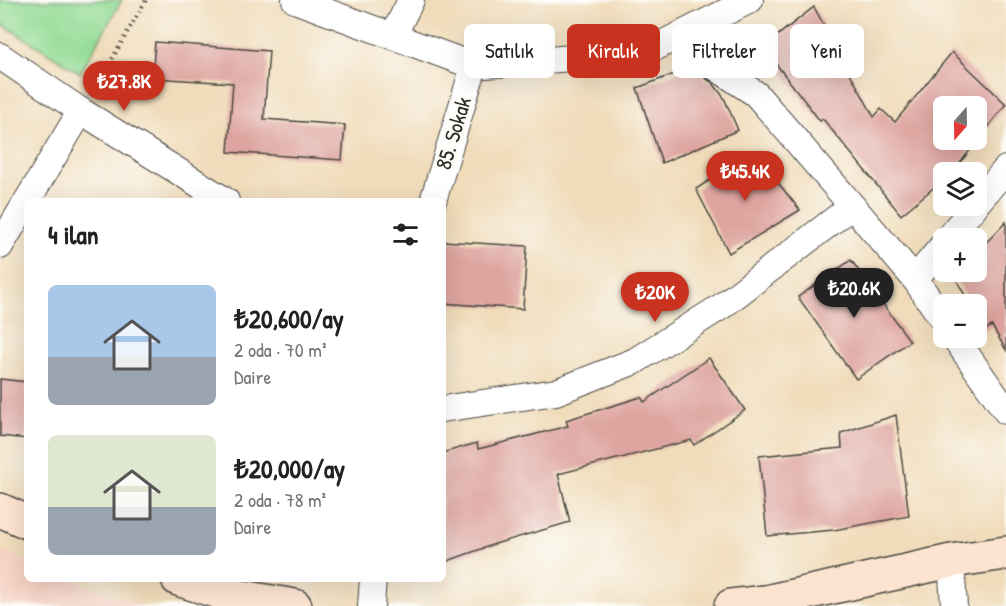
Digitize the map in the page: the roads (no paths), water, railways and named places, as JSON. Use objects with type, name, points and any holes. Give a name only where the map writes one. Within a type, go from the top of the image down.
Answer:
[{"type":"main road","points":[[0,510],[24,521]]},
{"type":"main road","points":[[730,606],[765,602],[951,561],[1006,553]]},
{"type":"main road","points":[[184,582],[223,600],[295,606]]},
{"type":"street","points":[[296,0],[464,62]]},
{"type":"street","points":[[393,36],[411,0]]},
{"type":"street","points":[[703,24],[750,0]]},
{"type":"street","points":[[555,59],[646,52],[672,39]]},
{"type":"street","points":[[0,56],[81,111],[221,198]]},
{"type":"street","name":"85. Sokak","points":[[434,198],[470,78]]},
{"type":"street","points":[[732,78],[756,94],[915,279],[933,305]]},
{"type":"street","points":[[29,198],[81,111]]},
{"type":"street","points":[[987,191],[1006,168]]},
{"type":"street","points":[[0,246],[24,206]]},
{"type":"street","points":[[446,408],[556,392],[635,361],[722,306],[852,206]]},
{"type":"street","points":[[956,228],[967,216]]},
{"type":"street","points":[[915,279],[933,257]]},
{"type":"street","points":[[962,348],[1006,411]]},
{"type":"street","points":[[951,561],[954,606]]},
{"type":"street","points":[[371,606],[374,582]]}]
